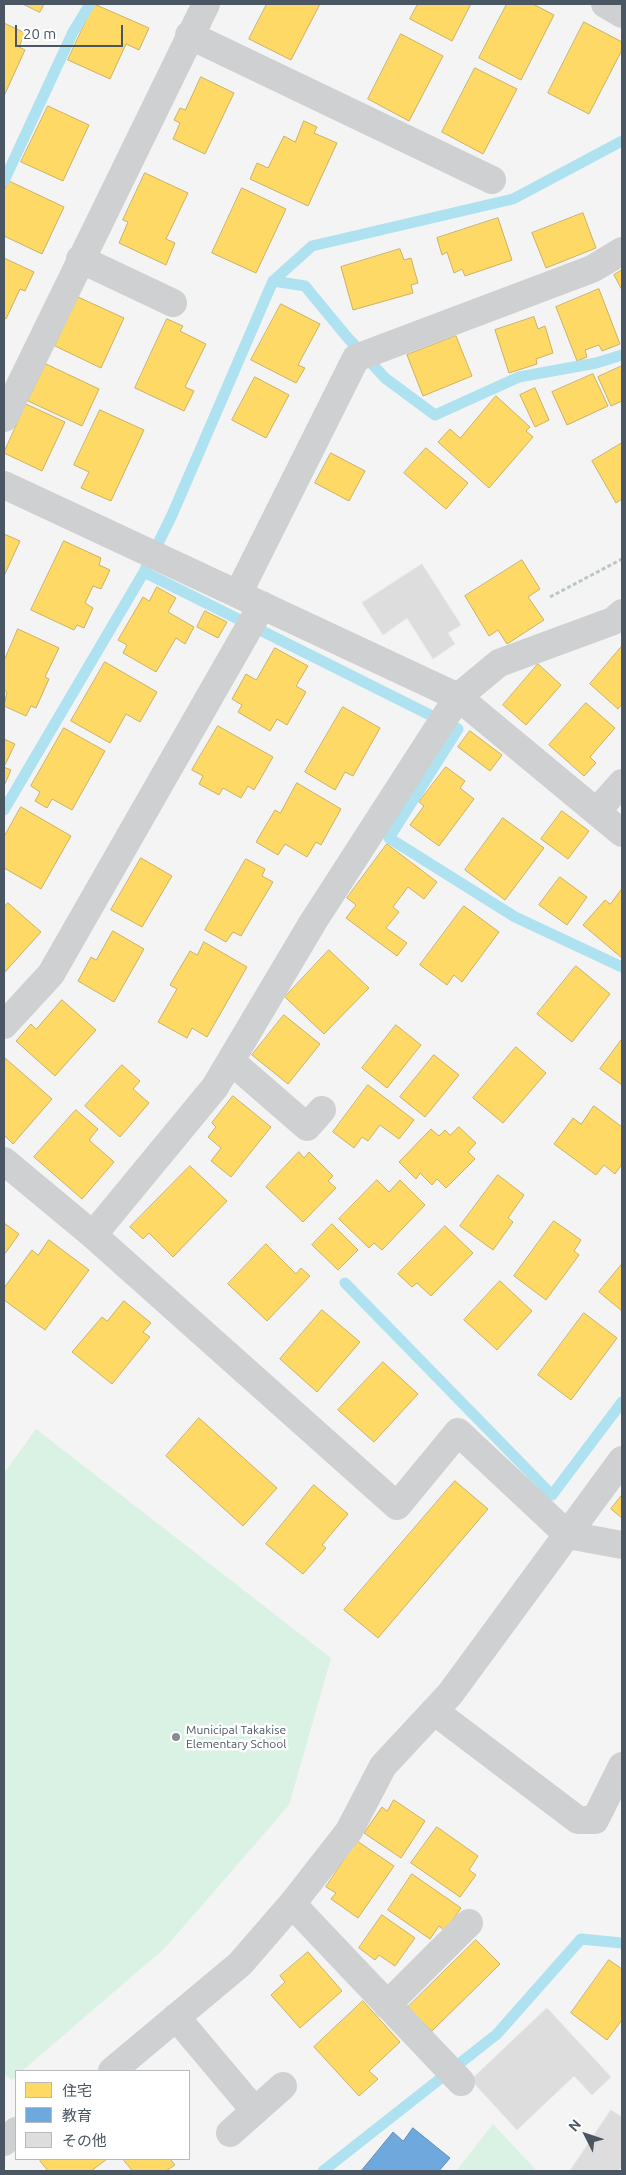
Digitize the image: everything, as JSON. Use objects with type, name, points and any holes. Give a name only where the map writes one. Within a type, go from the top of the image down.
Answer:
[{"type":"street","points":[[4,418],[206,4]]},
{"type":"street","points":[[605,4],[622,14]]},
{"type":"street","points":[[190,35],[492,180]]},
{"type":"street","points":[[238,594],[365,355],[592,269],[622,251]]},
{"type":"street","points":[[80,260],[173,303]]},
{"type":"street","points":[[4,485],[238,594],[254,620],[448,713],[597,811],[622,833]]},
{"type":"street","points":[[94,1235],[215,1087],[313,922],[448,713],[499,663],[613,621],[622,613]]},
{"type":"street","points":[[4,1025],[51,974],[254,620]]},
{"type":"street","points":[[597,811],[622,783]]},
{"type":"street","points":[[231,1061],[306,1127],[322,1110]]},
{"type":"street","points":[[4,1161],[94,1235],[397,1506],[458,1432],[568,1535],[622,1545]]},
{"type":"street","points":[[113,2070],[240,1964],[292,1904],[349,1831],[383,1766],[450,1694],[622,1460]]},
{"type":"street","points":[[434,1711],[578,1820],[595,1820],[622,1766]]},
{"type":"street","points":[[292,1904],[453,2074]]},
{"type":"street","points":[[387,2004],[469,1923]]},
{"type":"street","points":[[176,2018],[255,2111]]},
{"type":"street","points":[[230,2133],[283,2086]]},
{"type":"street","points":[[4,2142],[15,2132]]},
{"type":"path","points":[[550,597],[622,560]]},
{"type":"green space","name":"Municipal Takakise Elementary School","points":[[36,1429],[331,1658],[289,1805],[165,1948],[23,2070],[15,2070],[15,2078],[12,2080],[4,2074],[4,1473]]},
{"type":"green space","points":[[493,2124],[537,2171],[456,2171]]},
{"type":"building: 住宅","points":[[23,4],[44,4],[40,12]]},
{"type":"building: 住宅","points":[[94,4],[149,28],[139,50],[126,44],[110,79],[68,60]]},
{"type":"building: 住宅","points":[[267,4],[320,4],[291,60],[249,39]]},
{"type":"building: 住宅","points":[[418,4],[471,4],[452,41],[410,19]]},
{"type":"building: 住宅","points":[[507,4],[533,4],[554,15],[521,80],[479,58]]},
{"type":"building: 住宅","points":[[584,22],[622,42],[622,50],[589,114],[548,93]]},
{"type":"building: 住宅","points":[[4,23],[25,33],[19,47],[25,50],[4,96]]},
{"type":"building: 住宅","points":[[401,34],[443,56],[409,121],[368,99]]},
{"type":"building: 住宅","points":[[475,68],[517,89],[483,154],[442,132]]},
{"type":"building: 住宅","points":[[201,77],[234,93],[205,154],[173,139],[180,123],[174,120],[180,108],[185,110]]},
{"type":"building: 住宅","points":[[48,106],[89,125],[63,181],[21,162]]},
{"type":"building: 住宅","points":[[304,121],[317,127],[314,133],[337,143],[308,206],[250,179],[257,163],[268,168],[284,136],[295,142]]},
{"type":"building: 住宅","points":[[145,173],[188,193],[166,239],[175,243],[166,265],[119,243],[128,222],[123,220]]},
{"type":"building: 住宅","points":[[9,181],[64,207],[42,254],[4,236],[4,191]]},
{"type":"building: 住宅","points":[[242,188],[286,209],[256,273],[212,253]]},
{"type":"building: 住宅","points":[[583,213],[596,248],[546,268],[532,233]]},
{"type":"building: 住宅","points":[[498,218],[512,260],[465,276],[462,269],[454,273],[447,252],[442,255],[437,238]]},
{"type":"building: 住宅","points":[[400,249],[404,260],[411,258],[418,283],[411,285],[413,293],[353,310],[341,267]]},
{"type":"building: 住宅","points":[[4,258],[34,272],[25,291],[20,289],[6,319],[4,318]]},
{"type":"building: 住宅","points":[[622,270],[622,290],[614,275]]},
{"type":"building: 住宅","points":[[599,289],[620,344],[602,351],[599,345],[585,350],[587,357],[577,361],[556,307]]},
{"type":"building: 住宅","points":[[78,297],[124,318],[101,368],[55,346]]},
{"type":"building: 住宅","points":[[281,304],[320,324],[298,365],[305,368],[296,383],[251,360]]},
{"type":"building: 住宅","points":[[534,317],[538,329],[545,326],[553,353],[536,359],[537,364],[509,373],[495,330]]},
{"type":"building: 住宅","points":[[167,319],[183,326],[180,331],[206,344],[185,387],[194,391],[184,411],[135,388]]},
{"type":"building: 住宅","points":[[456,336],[472,376],[423,396],[407,355]]},
{"type":"building: 住宅","points":[[46,364],[99,389],[82,426],[28,401]]},
{"type":"building: 住宅","points":[[622,366],[622,401],[611,406],[598,377]]},
{"type":"building: 住宅","points":[[593,374],[608,406],[567,425],[552,392]]},
{"type":"building: 住宅","points":[[255,377],[289,395],[266,438],[232,420]]},
{"type":"building: 住宅","points":[[535,388],[549,420],[535,427],[520,395]]},
{"type":"building: 住宅","points":[[496,396],[530,427],[526,431],[533,437],[489,488],[438,442],[450,429],[460,438]]},
{"type":"building: 住宅","points":[[26,404],[65,422],[42,471],[4,453]]},
{"type":"building: 住宅","points":[[100,410],[144,430],[111,501],[81,488],[89,472],[74,465]]},
{"type":"building: 住宅","points":[[622,443],[622,499],[616,503],[592,461]]},
{"type":"building: 住宅","points":[[426,448],[468,483],[446,509],[404,473]]},
{"type":"building: 住宅","points":[[331,453],[365,471],[349,501],[315,483]]},
{"type":"building: 住宅","points":[[4,534],[20,541],[4,576]]},
{"type":"building: 住宅","points":[[64,541],[101,558],[99,565],[110,570],[101,589],[93,586],[85,603],[93,608],[84,628],[77,625],[74,630],[31,610]]},
{"type":"building: 住宅","points":[[522,560],[540,589],[528,597],[544,620],[507,644],[498,630],[489,636],[465,596]]},
{"type":"building: 住宅","points":[[157,587],[176,598],[168,612],[194,627],[185,644],[176,638],[156,672],[123,653],[127,645],[118,640],[143,597],[149,601]]},
{"type":"building: 住宅","points":[[205,611],[227,622],[218,638],[197,627]]},
{"type":"building: 住宅","points":[[18,629],[59,648],[45,677],[49,679],[36,708],[31,706],[26,716],[4,706],[7,692],[4,690],[4,661]]},
{"type":"building: 住宅","points":[[622,646],[622,704],[618,709],[590,684]]},
{"type":"building: 住宅","points":[[275,648],[308,666],[296,686],[306,692],[287,725],[277,719],[270,731],[238,712],[242,705],[232,699],[246,674],[256,680]]},
{"type":"building: 住宅","points":[[105,662],[157,692],[140,722],[126,714],[110,743],[71,721]]},
{"type":"building: 住宅","points":[[538,664],[561,685],[526,725],[503,705]]},
{"type":"building: 住宅","points":[[586,703],[615,728],[590,757],[596,763],[584,776],[549,745]]},
{"type":"building: 住宅","points":[[343,707],[380,728],[353,776],[345,772],[335,790],[305,772]]},
{"type":"building: 住宅","points":[[218,726],[273,757],[254,790],[248,786],[241,798],[223,788],[219,795],[199,784],[203,776],[192,770]]},
{"type":"building: 住宅","points":[[64,728],[105,751],[72,810],[52,799],[47,808],[35,801],[40,792],[31,786]]},
{"type":"building: 住宅","points":[[470,731],[502,755],[490,771],[458,747]]},
{"type":"building: 住宅","points":[[4,739],[15,744],[4,767]]},
{"type":"building: 住宅","points":[[4,767],[11,770],[4,786]]},
{"type":"building: 住宅","points":[[446,767],[465,781],[460,788],[474,799],[439,846],[410,825],[424,806],[419,802]]},
{"type":"building: 住宅","points":[[297,783],[341,809],[321,845],[316,842],[307,857],[285,844],[278,855],[256,842],[275,810],[280,813]]},
{"type":"building: 住宅","points":[[21,807],[71,836],[41,889],[4,868],[4,837]]},
{"type":"building: 住宅","points":[[562,811],[589,831],[568,859],[541,839]]},
{"type":"building: 住宅","points":[[503,818],[544,848],[505,900],[465,870]]},
{"type":"building: 住宅","points":[[387,844],[437,882],[424,899],[408,887],[393,907],[399,912],[386,928],[407,943],[397,956],[346,918],[356,905],[347,898]]},
{"type":"building: 住宅","points":[[141,858],[172,876],[142,927],[111,910]]},
{"type":"building: 住宅","points":[[246,859],[265,869],[262,876],[273,882],[241,936],[233,932],[226,942],[205,930]]},
{"type":"building: 住宅","points":[[560,877],[587,897],[567,925],[539,905]]},
{"type":"building: 住宅","points":[[622,889],[622,958],[583,925],[605,900],[610,904]]},
{"type":"building: 住宅","points":[[8,903],[41,932],[4,973],[4,908]]},
{"type":"building: 住宅","points":[[464,906],[499,932],[462,982],[454,975],[447,985],[420,965]]},
{"type":"building: 住宅","points":[[113,931],[144,949],[114,1002],[78,981],[91,957],[96,960]]},
{"type":"building: 住宅","points":[[204,942],[247,967],[207,1037],[192,1028],[187,1038],[158,1022],[177,989],[170,985],[190,951],[197,955]]},
{"type":"building: 住宅","points":[[329,950],[369,988],[324,1034],[285,997]]},
{"type":"building: 住宅","points":[[576,966],[610,994],[572,1042],[537,1014]]},
{"type":"building: 住宅","points":[[62,1000],[96,1030],[55,1076],[16,1041],[31,1024],[36,1029]]},
{"type":"building: 住宅","points":[[284,1015],[320,1044],[288,1084],[252,1055]]},
{"type":"building: 住宅","points":[[396,1025],[421,1045],[387,1088],[362,1068]]},
{"type":"building: 住宅","points":[[622,1039],[622,1085],[600,1069]]},
{"type":"building: 住宅","points":[[516,1047],[546,1073],[503,1123],[473,1098]]},
{"type":"building: 住宅","points":[[434,1055],[459,1075],[425,1117],[400,1097]]},
{"type":"building: 住宅","points":[[5,1058],[52,1099],[13,1144],[4,1135]]},
{"type":"building: 住宅","points":[[122,1065],[140,1081],[133,1089],[149,1103],[120,1137],[85,1106]]},
{"type":"building: 住宅","points":[[368,1085],[414,1120],[399,1139],[380,1125],[368,1141],[362,1137],[354,1148],[333,1132]]},
{"type":"building: 住宅","points":[[233,1096],[271,1127],[231,1177],[211,1161],[221,1148],[208,1137],[216,1127],[212,1123]]},
{"type":"building: 住宅","points":[[594,1106],[622,1127],[622,1164],[615,1174],[604,1165],[596,1175],[554,1144],[573,1118],[581,1124]]},
{"type":"building: 住宅","points":[[76,1110],[98,1129],[89,1140],[114,1162],[82,1199],[34,1157]]},
{"type":"building: 住宅","points":[[459,1127],[476,1143],[468,1152],[475,1159],[446,1188],[437,1179],[432,1185],[420,1173],[416,1179],[399,1162],[431,1129],[439,1136],[445,1130],[450,1135]]},
{"type":"building: 住宅","points":[[299,1152],[304,1158],[309,1152],[333,1176],[328,1181],[336,1188],[303,1222],[266,1187]]},
{"type":"building: 住宅","points":[[190,1166],[227,1201],[173,1257],[149,1233],[143,1239],[130,1227]]},
{"type":"building: 住宅","points":[[498,1175],[524,1195],[508,1218],[513,1222],[493,1250],[460,1226]]},
{"type":"building: 住宅","points":[[377,1180],[389,1192],[400,1180],[425,1205],[382,1250],[374,1243],[369,1248],[339,1219]]},
{"type":"building: 住宅","points":[[554,1221],[581,1240],[574,1251],[579,1255],[546,1300],[514,1276]]},
{"type":"building: 住宅","points":[[4,1223],[19,1234],[4,1255]]},
{"type":"building: 住宅","points":[[332,1224],[358,1250],[338,1270],[312,1245]]},
{"type":"building: 住宅","points":[[445,1226],[473,1253],[431,1296],[417,1283],[412,1287],[398,1274]]},
{"type":"building: 住宅","points":[[49,1240],[89,1270],[45,1330],[4,1300],[4,1288],[32,1250],[38,1255]]},
{"type":"building: 住宅","points":[[266,1244],[296,1274],[301,1268],[310,1276],[267,1321],[228,1284]]},
{"type":"building: 住宅","points":[[622,1264],[622,1311],[599,1292]]},
{"type":"building: 住宅","points":[[500,1281],[532,1311],[497,1350],[464,1320]]},
{"type":"building: 住宅","points":[[124,1301],[151,1323],[143,1332],[150,1337],[112,1384],[72,1352],[102,1317],[107,1321]]},
{"type":"building: 住宅","points":[[322,1310],[360,1342],[317,1392],[280,1359]]},
{"type":"building: 住宅","points":[[584,1313],[617,1338],[571,1400],[538,1375]]},
{"type":"building: 住宅","points":[[383,1362],[418,1394],[374,1442],[338,1410]]},
{"type":"building: 住宅","points":[[199,1418],[277,1488],[243,1526],[166,1456]]},
{"type":"building: 住宅","points":[[455,1481],[488,1509],[378,1638],[344,1610]]},
{"type":"building: 住宅","points":[[314,1485],[348,1514],[322,1545],[326,1548],[303,1574],[266,1544]]},
{"type":"building: 住宅","points":[[622,1495],[622,1518],[611,1509]]},
{"type":"building: 住宅","points":[[394,1800],[425,1821],[401,1858],[364,1833],[382,1807],[387,1811]]},
{"type":"building: 住宅","points":[[437,1827],[478,1856],[469,1870],[476,1875],[460,1897],[411,1863]]},
{"type":"building: 住宅","points":[[357,1841],[394,1866],[358,1918],[331,1899],[336,1893],[326,1887]]},
{"type":"building: 住宅","points":[[412,1874],[461,1908],[445,1931],[439,1926],[430,1939],[388,1910]]},
{"type":"building: 住宅","points":[[382,1915],[415,1938],[395,1966],[379,1955],[375,1960],[359,1948]]},
{"type":"building: 住宅","points":[[476,1940],[500,1964],[432,2031],[408,2007]]},
{"type":"building: 住宅","points":[[308,1952],[342,1991],[300,2028],[271,1995],[285,1982],[280,1976]]},
{"type":"building: 住宅","points":[[609,1960],[622,1969],[622,2020],[607,2040],[571,2013]]},
{"type":"building: 住宅","points":[[363,2001],[400,2042],[369,2071],[378,2079],[359,2096],[314,2047]]},
{"type":"building: 住宅","points":[[106,2160],[91,2171],[48,2171],[40,2161]]},
{"type":"building: 住宅","points":[[124,2160],[171,2160],[175,2165],[166,2171],[133,2171]]},
{"type":"building: 教育","points":[[413,2128],[450,2158],[439,2171],[361,2171],[393,2132],[403,2141]]},
{"type":"building: その他","points":[[422,564],[461,625],[448,633],[455,644],[433,659],[407,618],[383,635],[362,603]]},
{"type":"building: その他","points":[[547,2008],[611,2077],[592,2095],[574,2076],[517,2130],[471,2080]]},
{"type":"building: その他","points":[[611,2110],[622,2117],[622,2166],[618,2171],[570,2171]]},
{"type":"waterway","points":[[4,181],[73,32],[90,4]]},
{"type":"waterway","points":[[4,810],[144,572],[172,515],[273,281],[312,246],[513,199],[622,141]]},
{"type":"waterway","points":[[273,281],[305,286],[347,337],[385,378],[435,415],[519,377],[596,363],[622,355]]},
{"type":"waterway","points":[[144,572],[458,729],[389,838],[515,917],[622,967]]},
{"type":"waterway","points":[[345,1283],[552,1495],[622,1402]]},
{"type":"waterway","points":[[323,2171],[497,2034],[581,1939],[622,1943]]},
{"type":"place","name":"Municipal Takakise Elementary School","points":[[176,1737]]}]
